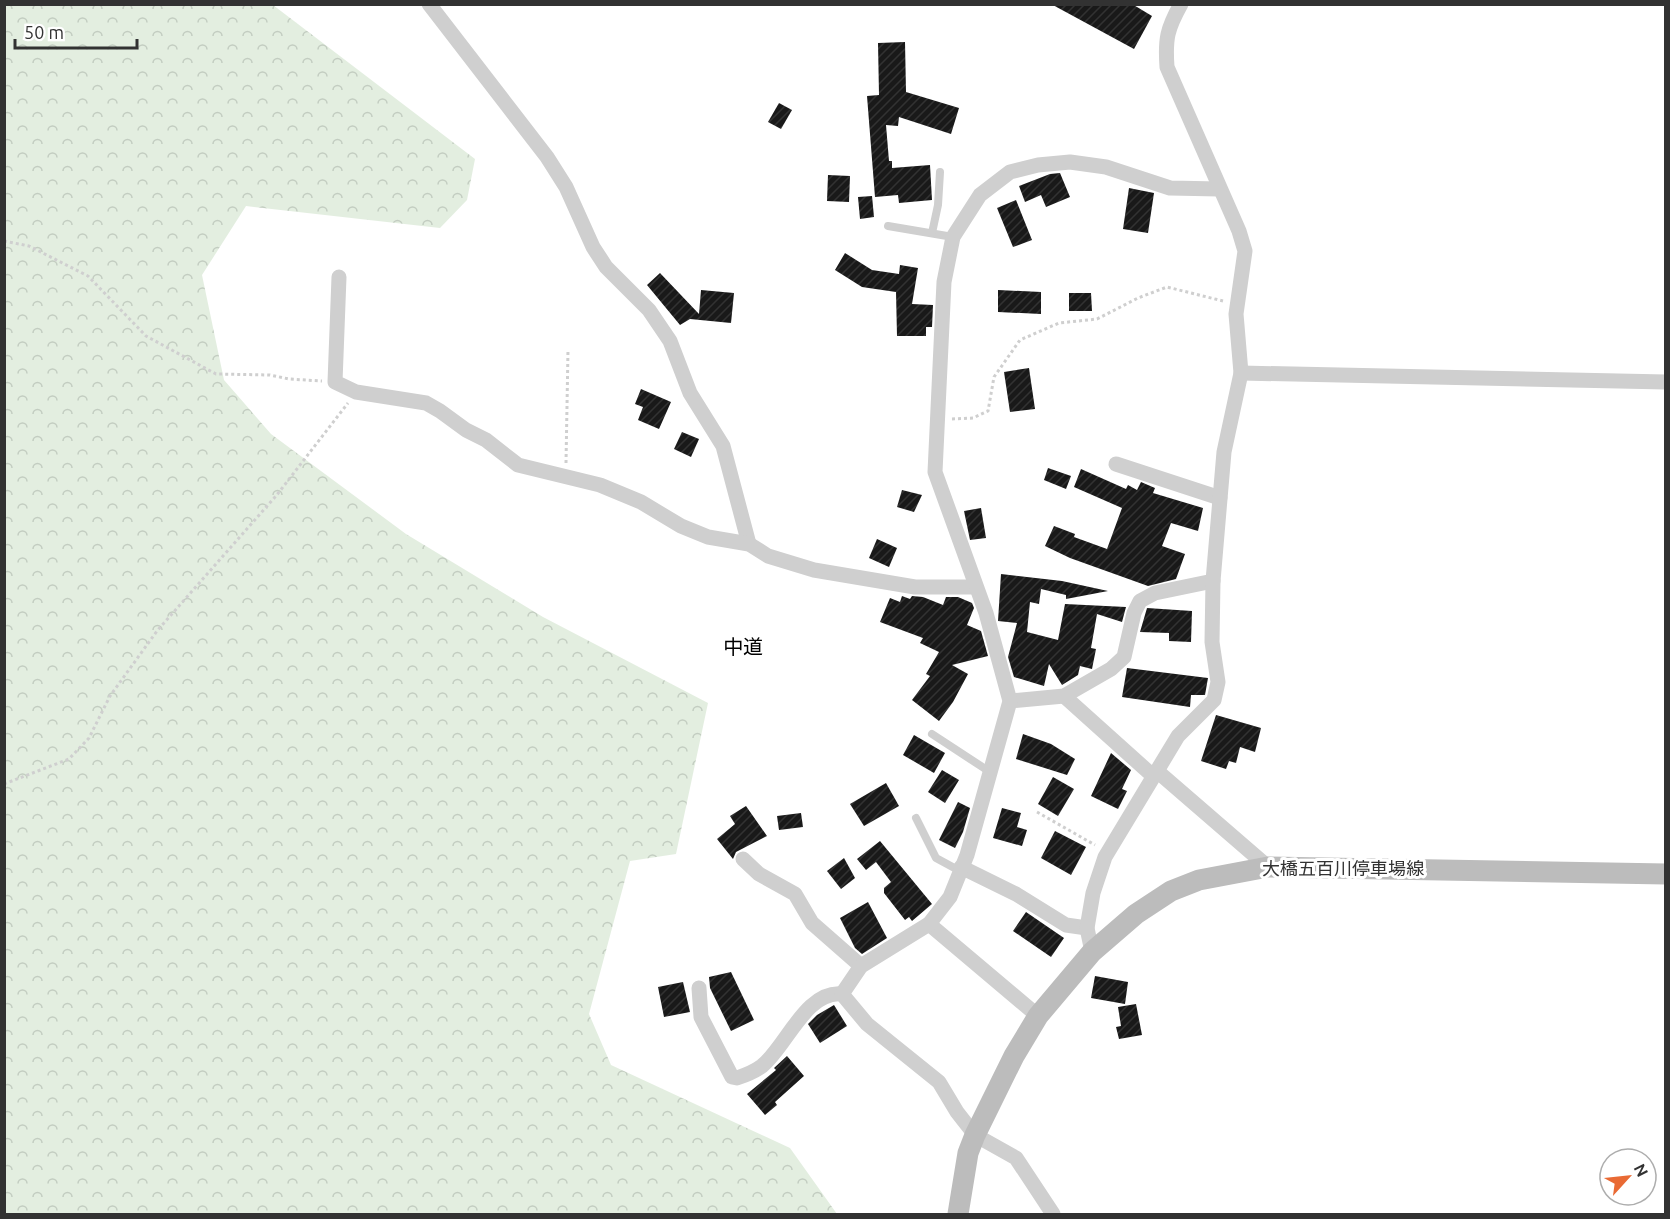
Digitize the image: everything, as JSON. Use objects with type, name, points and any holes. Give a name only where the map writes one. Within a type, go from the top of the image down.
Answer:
[{"type":"main road","name":"大橋五百川停車場線","points":[[958,1215],[968,1153],[975,1135],[1014,1056],[1038,1016],[1092,952],[1136,914],[1171,891],[1199,880],[1268,867],[1665,874]]},
{"type":"street","points":[[429,4],[547,157],[566,187],[593,248],[606,267],[649,310],[670,340],[690,393],[723,446],[749,544]]},
{"type":"street","points":[[1092,952],[1087,928],[1093,893],[1108,852],[1178,736],[1214,700],[1218,682],[1212,642],[1212,581],[1224,452],[1241,373],[1238,303],[1245,251],[1167,67],[1165,42],[1168,26],[1181,4]]},
{"type":"street","points":[[842,994],[861,966],[929,924],[950,897],[958,882],[1010,701],[986,613],[935,472],[944,282],[953,237],[980,195],[1010,172],[1038,165],[1070,162],[1106,167],[1170,188],[1219,189]]},
{"type":"street","points":[[339,277],[336,382],[356,392],[426,404],[486,440],[518,465],[600,485],[640,502],[708,537],[749,544],[768,556],[814,570],[915,587],[975,587]]},
{"type":"street","points":[[1241,373],[1665,382]]},
{"type":"street","points":[[1116,464],[1220,498]]},
{"type":"street","points":[[1010,701],[1064,696],[1111,669],[1125,657],[1134,613],[1140,601],[1155,593],[1212,581]]},
{"type":"street","points":[[1064,696],[1268,867]]},
{"type":"street","points":[[743,858],[759,874],[795,894],[812,923],[861,966]]},
{"type":"street","points":[[960,869],[1016,894],[1066,925],[1087,928]]},
{"type":"street","points":[[929,924],[1038,1016]]},
{"type":"street","points":[[699,988],[701,1017],[732,1077],[737,1078],[762,1066],[799,1018],[819,1000],[834,993],[842,994],[867,1024],[939,1083],[975,1135],[1016,1158],[1053,1215]]},
{"type":"lane","points":[[932,233],[938,205],[940,172]]},
{"type":"lane","points":[[888,226],[953,237]]},
{"type":"lane","points":[[932,734],[990,772]]},
{"type":"lane","points":[[916,818],[936,858],[960,869]]},
{"type":"path","points":[[4,241],[29,246],[88,276],[146,336],[216,374],[270,375],[289,379],[336,382]]},
{"type":"path","points":[[938,419],[973,418],[988,411],[994,377],[1020,340],[1059,323],[1097,319],[1138,298],[1167,287],[1215,300],[1238,303]]},
{"type":"path","points":[[567,476],[565,409],[568,350]]},
{"type":"path","points":[[4,784],[69,759],[90,738],[110,696],[157,631],[276,496],[356,392]]},
{"type":"path","points":[[1037,812],[1108,852]]},
{"type":"green space","points":[[5,4],[273,5],[475,159],[467,200],[440,228],[246,206],[202,275],[224,380],[271,434],[406,534],[543,617],[708,703],[676,854],[630,861],[589,1014],[611,1065],[790,1148],[837,1214],[5,1214]]},
{"type":"building","points":[[1051,4],[1132,4],[1152,16],[1134,49]]},
{"type":"building","points":[[905,42],[906,92],[959,108],[951,134],[899,117],[898,126],[886,125],[889,161],[892,161],[892,168],[930,165],[932,200],[899,203],[898,195],[875,197],[867,96],[879,95],[878,43]]},
{"type":"building","points":[[779,103],[792,110],[781,129],[768,122]]},
{"type":"building","points":[[1060,173],[1070,197],[1046,207],[1041,195],[1025,202],[1019,186],[1050,174]]},
{"type":"building","points":[[828,175],[850,176],[849,202],[827,201]]},
{"type":"building","points":[[1129,188],[1154,193],[1148,233],[1123,229]]},
{"type":"building","points":[[872,196],[874,217],[860,219],[858,197]]},
{"type":"building","points":[[1016,200],[1032,240],[1013,247],[997,208]]},
{"type":"building","points":[[845,253],[872,270],[899,274],[900,265],[918,268],[912,304],[933,305],[932,327],[926,327],[926,336],[897,336],[896,292],[862,287],[835,270]]},
{"type":"building","points":[[660,273],[699,314],[701,290],[734,293],[731,323],[690,319],[680,325],[647,285]]},
{"type":"building","points":[[998,290],[1041,292],[1041,314],[998,312]]},
{"type":"building","points":[[1069,293],[1091,293],[1092,311],[1069,311]]},
{"type":"building","points":[[1029,368],[1035,409],[1010,412],[1004,372]]},
{"type":"building","points":[[641,389],[671,402],[659,429],[638,420],[643,407],[635,404]]},
{"type":"building","points":[[682,432],[699,439],[691,457],[674,449]]},
{"type":"building","points":[[1048,468],[1071,476],[1066,489],[1044,480]]},
{"type":"building","points":[[1081,469],[1126,489],[1128,485],[1137,490],[1141,482],[1155,488],[1153,493],[1203,508],[1198,531],[1171,523],[1162,546],[1185,554],[1176,579],[1148,586],[1070,558],[1045,546],[1054,526],[1075,534],[1074,537],[1107,549],[1122,508],[1074,487]]},
{"type":"building","points":[[902,490],[922,495],[914,512],[897,507]]},
{"type":"building","points":[[981,508],[986,538],[970,540],[964,511]]},
{"type":"building","points":[[877,539],[897,548],[889,567],[869,558]]},
{"type":"building","points":[[1001,574],[1062,581],[1108,591],[1066,599],[1066,595],[1041,589],[1039,604],[1030,602],[1027,632],[1058,640],[1065,604],[1126,607],[1122,622],[1097,614],[1091,648],[1096,649],[1092,669],[1080,666],[1078,675],[1062,685],[1049,664],[1044,686],[1014,677],[1008,657],[1017,623],[998,621]]},
{"type":"building","points":[[902,596],[910,599],[912,596],[923,597],[943,605],[946,597],[958,597],[972,603],[974,608],[967,625],[981,631],[988,656],[952,665],[968,674],[953,702],[939,721],[912,700],[930,676],[926,674],[939,652],[920,643],[923,638],[880,622],[890,598],[900,602]]},
{"type":"building","points":[[1147,608],[1192,611],[1191,642],[1169,641],[1169,633],[1140,632]]},
{"type":"building","points":[[1127,668],[1208,678],[1205,695],[1191,695],[1190,707],[1122,697]]},
{"type":"building","points":[[1216,715],[1261,728],[1255,752],[1240,747],[1236,763],[1229,761],[1226,769],[1201,761]]},
{"type":"building","points":[[1023,734],[1051,744],[1075,759],[1067,775],[1016,759]]},
{"type":"building","points":[[914,735],[945,753],[934,773],[903,755]]},
{"type":"building","points":[[1111,753],[1131,770],[1122,789],[1127,791],[1118,809],[1091,796]]},
{"type":"building","points":[[942,770],[959,780],[945,803],[928,792]]},
{"type":"building","points":[[1053,777],[1074,789],[1058,816],[1038,804]]},
{"type":"building","points":[[886,783],[899,806],[864,826],[850,804]]},
{"type":"building","points":[[958,802],[970,808],[963,832],[955,848],[939,840]]},
{"type":"building","points":[[746,806],[767,836],[736,852],[733,859],[717,839],[735,824],[730,816]]},
{"type":"building","points":[[1002,808],[1021,813],[1017,827],[1027,830],[1022,846],[993,838]]},
{"type":"building","points":[[801,813],[803,827],[779,830],[777,816]]},
{"type":"building","points":[[1055,831],[1086,847],[1071,875],[1041,858]]},
{"type":"building","points":[[880,841],[932,904],[912,921],[909,917],[905,920],[884,893],[884,888],[891,882],[876,862],[866,870],[857,859]]},
{"type":"building","points":[[844,858],[855,878],[841,889],[827,871]]},
{"type":"building","points":[[868,902],[887,938],[862,954],[855,948],[840,918]]},
{"type":"building","points":[[1026,912],[1064,938],[1051,957],[1013,931]]},
{"type":"building","points":[[731,972],[754,1020],[731,1031],[710,988],[709,977]]},
{"type":"building","points":[[1095,976],[1128,982],[1125,1004],[1091,998]]},
{"type":"building","points":[[683,982],[690,1012],[664,1017],[658,987]]},
{"type":"building","points":[[1136,1004],[1142,1035],[1119,1039],[1116,1027],[1121,1026],[1118,1007]]},
{"type":"building","points":[[834,1005],[847,1026],[820,1043],[808,1024],[817,1015]]},
{"type":"building","points":[[787,1056],[804,1076],[775,1102],[777,1105],[765,1115],[747,1094],[776,1070],[774,1068]]},
{"type":"district","name":"中道","points":[[743,647]]}]
